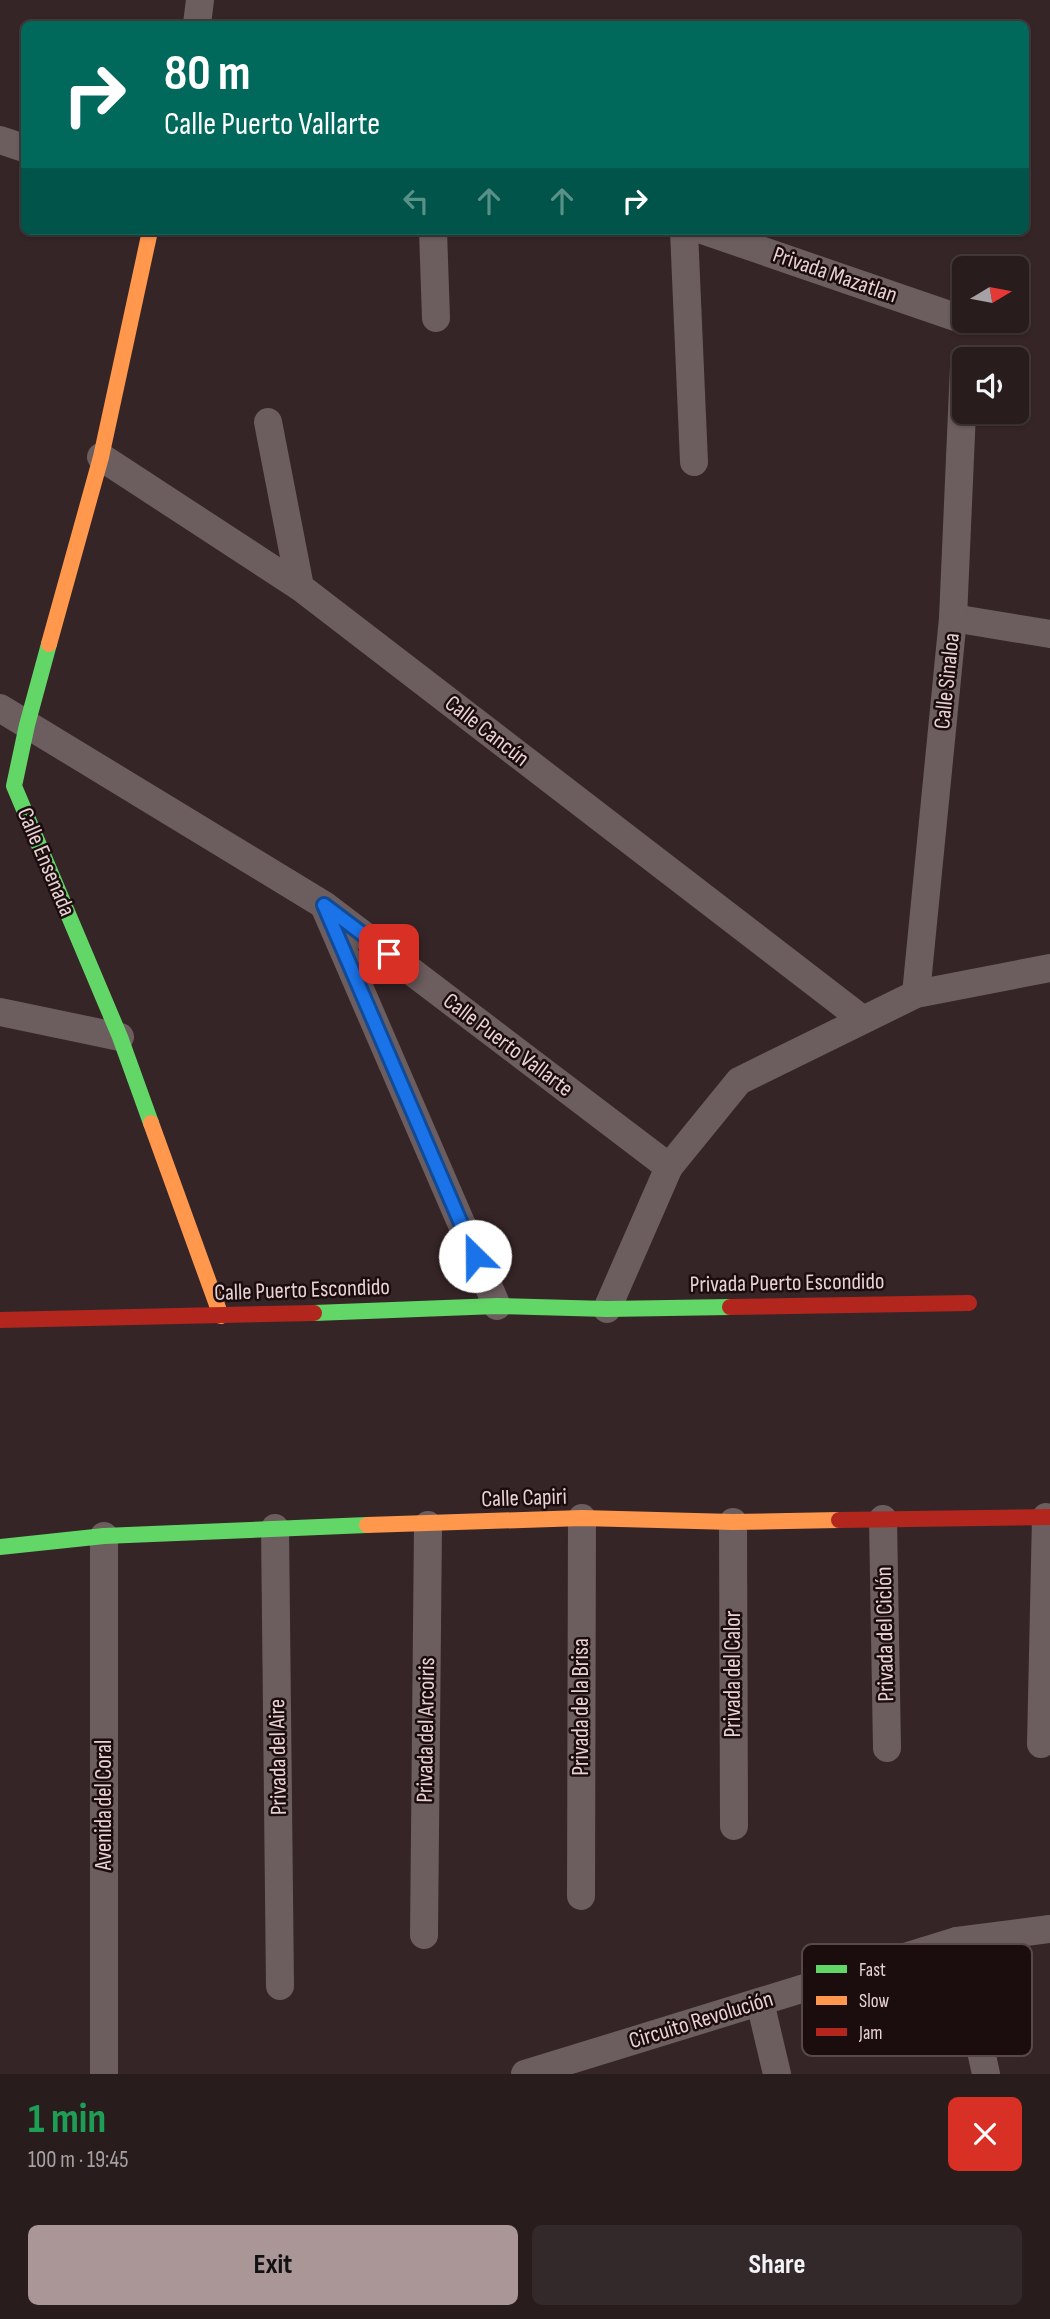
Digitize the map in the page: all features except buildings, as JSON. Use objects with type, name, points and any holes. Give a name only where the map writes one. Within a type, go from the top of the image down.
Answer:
[{"type":"street","points":[[197,21],[200,0]]},
{"type":"street","points":[[0,140],[21,147]]},
{"type":"street","name":"Calle Ensenada","points":[[149,235],[101,457],[27,725],[13,786],[120,1037],[221,1316]]},
{"type":"street","points":[[433,235],[436,318]]},
{"type":"street","points":[[684,235],[694,463]]},
{"type":"street","name":"Privada Mazatlan","points":[[717,235],[952,316]]},
{"type":"street","points":[[268,422],[300,587]]},
{"type":"street","name":"Calle Sinaloa","points":[[916,994],[953,618],[961,424]]},
{"type":"street","name":"Calle Cancún","points":[[101,457],[300,587],[862,1019]]},
{"type":"street","points":[[953,618],[1050,634]]},
{"type":"street","name":"Calle Puerto Vallarte","points":[[0,708],[324,905],[669,1167]]},
{"type":"street","points":[[324,905],[496,1306]]},
{"type":"street","points":[[607,1309],[669,1167],[740,1082],[916,994],[1050,968]]},
{"type":"street","points":[[0,1012],[120,1037]]},
{"type":"street","name":"Privada Puerto Escondido","points":[[607,1309],[969,1303]]},
{"type":"street","name":"Calle Puerto Escondido","points":[[0,1320],[221,1316],[496,1306],[607,1309]]},
{"type":"street","points":[[1041,1744],[1048,1517]]},
{"type":"street","name":"Calle Capiri","points":[[0,1547],[104,1536],[582,1518],[733,1522],[1048,1517]]},
{"type":"street","name":"Privada de la Brisa","points":[[580,1896],[582,1518]]},
{"type":"street","name":"Privada del Ciclón","points":[[883,1519],[887,1748]]},
{"type":"street","name":"Privada del Calor","points":[[733,1522],[734,1826]]},
{"type":"street","name":"Privada del Arcoiris","points":[[424,1935],[428,1524]]},
{"type":"street","name":"Privada del Aire","points":[[275,1528],[280,1986]]},
{"type":"street","name":"Avenida del Coral","points":[[104,1536],[104,2074]]},
{"type":"street","name":"Circuito Revolución","points":[[947,1944],[1050,1929]]},
{"type":"street","name":"Circuito Revolución","points":[[525,2074],[802,1989]]},
{"type":"street","points":[[760,2002],[777,2074]]},
{"type":"street","points":[[982,2056],[986,2074]]},
{"type":"traffic: fast","points":[[49,644],[14,786],[120,1037],[151,1123]]},
{"type":"traffic: fast","points":[[314,1313],[497,1306],[607,1309],[730,1307]]},
{"type":"traffic: fast","points":[[0,1547],[104,1536],[367,1525]]},
{"type":"traffic: slow","points":[[49,644],[101,457],[149,235]]},
{"type":"traffic: slow","points":[[151,1123],[221,1316]]},
{"type":"traffic: slow","points":[[367,1525],[582,1518],[733,1522],[839,1520]]},
{"type":"traffic: jam","points":[[730,1307],[969,1303]]},
{"type":"traffic: jam","points":[[0,1320],[314,1313]]},
{"type":"traffic: jam","points":[[839,1520],[1050,1517]]},
{"type":"route","points":[[389,954],[324,905],[475,1256]]}]
